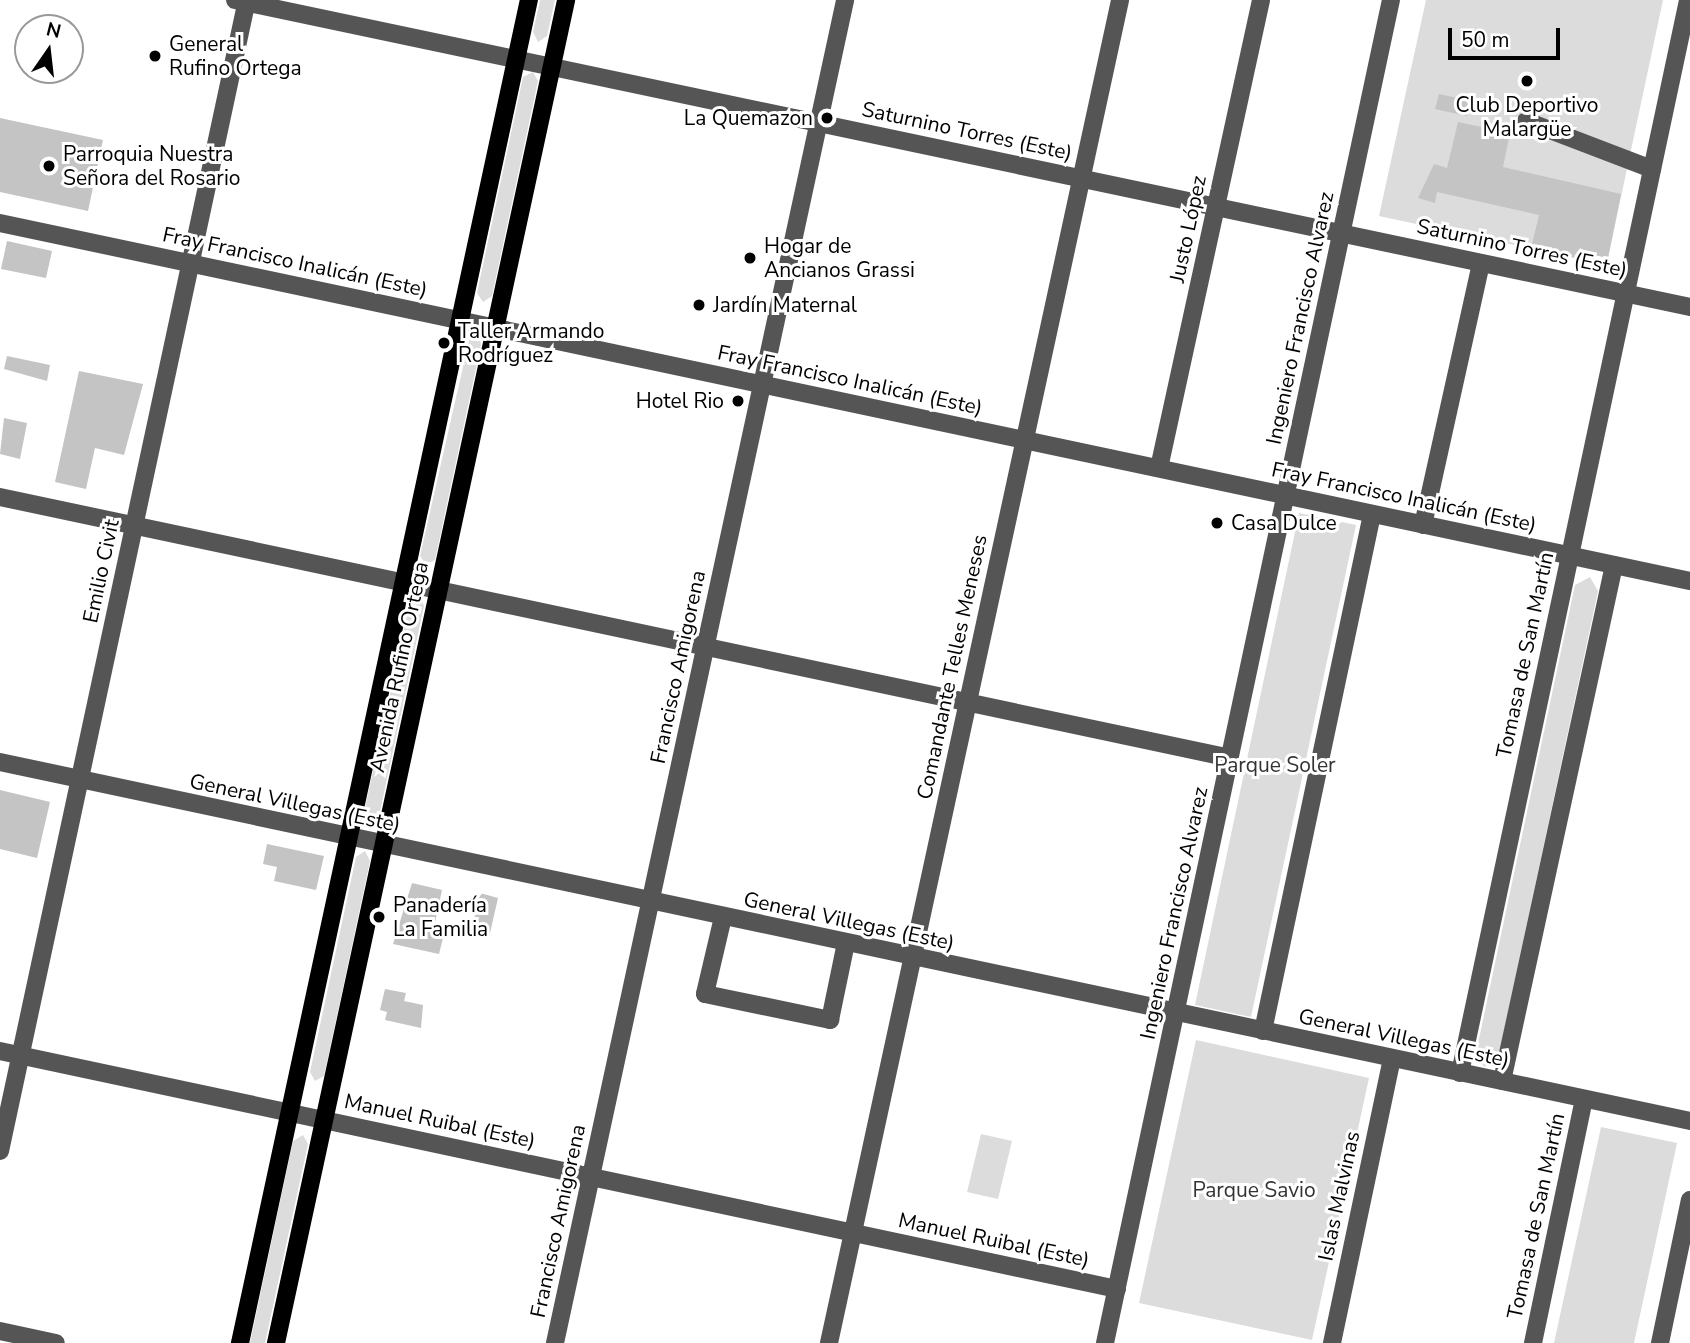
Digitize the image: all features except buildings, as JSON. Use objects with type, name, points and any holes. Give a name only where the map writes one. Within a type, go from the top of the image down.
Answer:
[{"type":"main road","name":"Avenida Rufino Ortega","points":[[240,1343],[528,0]]},
{"type":"main road","name":"Avenida Rufino Ortega","points":[[276,1343],[566,0]]},
{"type":"street","name":"Francisco Amigorena","points":[[555,1343],[845,0]]},
{"type":"street","name":"Comandante Telles Meneses","points":[[830,1343],[1120,0]]},
{"type":"street","name":"Justo López","points":[[1159,468],[1261,0]]},
{"type":"street","name":"Ingeniero Francisco Alvarez","points":[[1105,1343],[1391,0]]},
{"type":"street","name":"Tomasa de San Martín","points":[[1460,1073],[1688,0]]},
{"type":"street","name":"Saturnino Torres (Este)","points":[[243,1],[1690,307]]},
{"type":"street","name":"Emilio Civit","points":[[0,1151],[190,264],[243,1]]},
{"type":"street","points":[[1526,121],[1652,169]]},
{"type":"street","name":"Fray Francisco Inalicán (Este)","points":[[0,223],[1690,581]]},
{"type":"street","points":[[1423,525],[1481,263]]},
{"type":"street","points":[[0,497],[1230,758]]},
{"type":"street","points":[[1263,1031],[1372,514]]},
{"type":"street","points":[[1502,1081],[1614,565]]},
{"type":"street","name":"General Villegas (Este)","points":[[0,762],[383,846],[1690,1121]]},
{"type":"street","points":[[723,917],[705,994],[830,1020],[846,943]]},
{"type":"street","name":"Manuel Ruibal (Este)","points":[[0,1051],[1117,1289]]},
{"type":"street","name":"Islas Malvinas","points":[[1332,1343],[1392,1058]]},
{"type":"street","name":"Tomasa de San Martín","points":[[1533,1343],[1584,1099]]},
{"type":"street","points":[[1660,1343],[1690,1200]]},
{"type":"street","points":[[0,1331],[56,1343]]},
{"type":"green space","points":[[540,0],[555,0],[547,36],[538,42],[533,32]]},
{"type":"green space","name":"Club Deportivo Malargüe","points":[[1426,0],[1663,0],[1608,258],[1590,254],[1589,261],[1379,216]]},
{"type":"green space","points":[[533,72],[538,81],[492,296],[483,302],[477,293],[523,77]]},
{"type":"green space","points":[[470,336],[480,339],[481,345],[435,560],[426,565],[420,556]]},
{"type":"green space","name":"Parque Soler","points":[[1299,513],[1356,525],[1251,1017],[1195,1005]]},
{"type":"green space","points":[[1590,577],[1598,591],[1498,1059],[1484,1067],[1476,1053],[1575,585]]},
{"type":"green space","points":[[419,596],[424,606],[378,821],[369,826],[363,817],[410,602]]},
{"type":"green space","points":[[365,851],[370,861],[324,1076],[315,1081],[310,1072],[356,857]]},
{"type":"green space","name":"Parque Savio","points":[[1196,1040],[1369,1078],[1312,1340],[1139,1303]]},
{"type":"green space","points":[[1601,1127],[1677,1143],[1634,1343],[1554,1343]]},
{"type":"green space","points":[[981,1134],[1012,1141],[998,1199],[967,1192]]},
{"type":"green space","points":[[303,1135],[308,1144],[265,1343],[250,1343],[293,1141]]},
{"type":"place","name":"General Rufino Ortega","points":[[155,56]]},
{"type":"place","name":"Club Deportivo Malargüe","points":[[1527,81]]},
{"type":"place","name":"La Quemazon","points":[[827,118]]},
{"type":"place","name":"Parroquia Nuestra Señora del Rosario","points":[[49,166]]},
{"type":"place","name":"Hogar de Ancianos Grassi","points":[[750,258]]},
{"type":"place","name":"Jardín Maternal","points":[[699,305]]},
{"type":"place","name":"Taller Armando Rodríguez","points":[[444,343]]},
{"type":"place","name":"Hotel Rio","points":[[738,401]]},
{"type":"place","name":"Casa Dulce","points":[[1217,523]]},
{"type":"place","name":"Panadería La Familia","points":[[379,917]]}]
